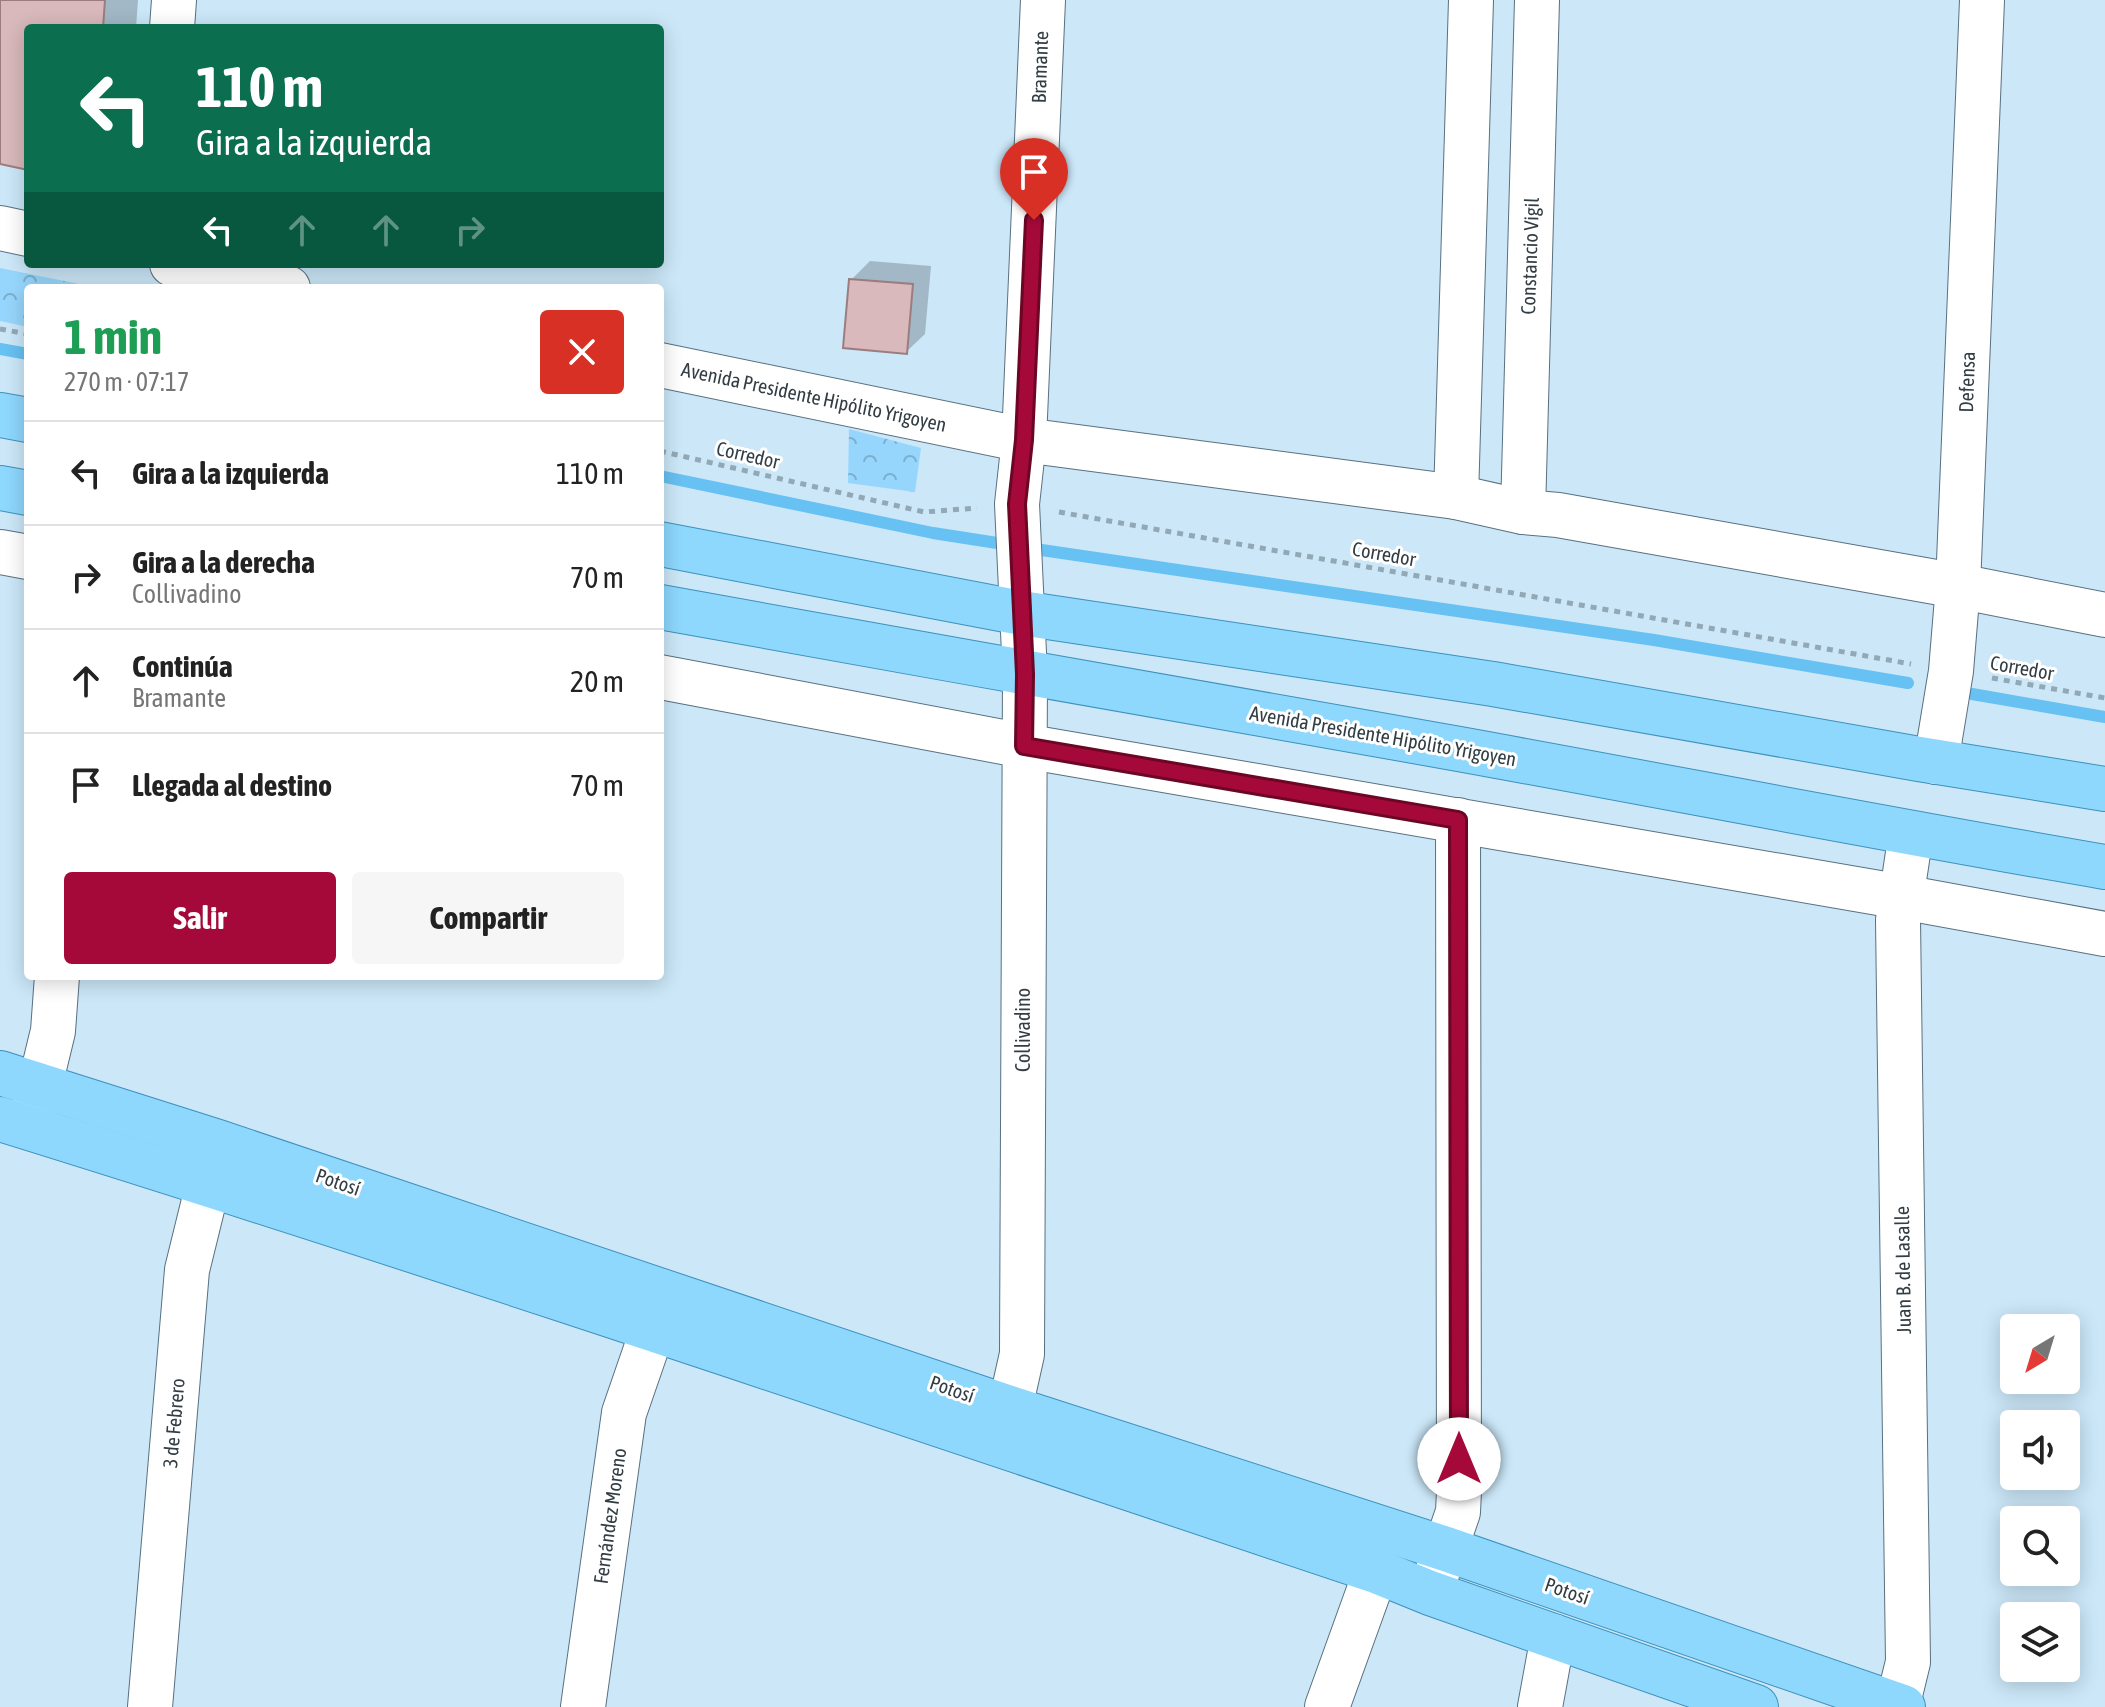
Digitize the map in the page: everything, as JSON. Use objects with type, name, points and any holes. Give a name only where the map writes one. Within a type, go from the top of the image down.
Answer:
[{"type":"main road","points":[[0,415],[24,419]]},
{"type":"main road","points":[[0,488],[24,492]]},
{"type":"main road","points":[[664,545],[1021,613],[1493,684],[2105,789]]},
{"type":"main road","name":"Avenida Presidente Hipólito Yrigoyen","points":[[664,608],[2105,867]]},
{"type":"main road","name":"Potosí","points":[[20,1079],[213,1162],[653,1329],[1446,1549],[1899,1706]]},
{"type":"main road","name":"Potosí","points":[[14,1124],[213,1162],[1003,1426],[1430,1593],[1756,1707]]},
{"type":"street","points":[[172,24],[174,0]]},
{"type":"street","name":"Bramante","points":[[1021,613],[1017,513],[1024,440],[1043,0]]},
{"type":"street","points":[[1456,497],[1471,0]]},
{"type":"street","name":"Constancio Vigil","points":[[1523,512],[1537,0]]},
{"type":"street","name":"Defensa","points":[[1936,762],[1951,671],[1958,586],[1982,0]]},
{"type":"street","points":[[0,228],[24,233]]},
{"type":"street","points":[[191,268],[269,284]]},
{"type":"street","name":"Avenida Presidente Hipólito Yrigoyen","points":[[664,366],[1024,440],[1456,497],[1523,512],[1573,518],[1958,586],[2105,615]]},
{"type":"street","points":[[0,552],[24,556]]},
{"type":"street","name":"Collivadino","points":[[1003,1426],[1022,1354],[1025,674],[1021,613]]},
{"type":"street","points":[[664,678],[1024,746],[2105,934]]},
{"type":"street","points":[[1430,1593],[1458,1512],[1459,1491],[1458,820]]},
{"type":"street","name":"Juan B. de Lasalle","points":[[1899,1706],[1908,1662],[1898,920],[1911,833]]},
{"type":"street","points":[[14,1124],[20,1079],[53,1031],[57,980]]},
{"type":"street","name":"3 de Febrero","points":[[150,1707],[187,1270],[213,1162]]},
{"type":"street","name":"Fernández Moreno","points":[[583,1707],[624,1413],[653,1329]]},
{"type":"street","points":[[1327,1707],[1376,1571]]},
{"type":"street","points":[[1540,1707],[1553,1636]]},
{"type":"path","points":[[0,329],[24,333]]},
{"type":"path","name":"Corredor","points":[[664,452],[924,512],[1017,513],[2105,698]]},
{"type":"green space","points":[[0,268],[79,284],[24,284],[24,326],[0,321]]},
{"type":"green space","points":[[849,429],[921,448],[915,492],[848,483]]},
{"type":"building","points":[[0,0],[105,0],[103,24],[24,24],[24,169],[0,164]]},
{"type":"building","points":[[849,279],[913,284],[907,354],[843,348]]},
{"type":"waterway","points":[[0,349],[24,353]]},
{"type":"waterway","points":[[664,477],[933,533],[1010,545]]},
{"type":"waterway","points":[[1028,548],[1654,640],[1908,683]]},
{"type":"waterway","points":[[1972,694],[2105,717]]},
{"type":"route","points":[[1034,220],[1024,440],[1017,504],[1025,674],[1024,746],[1458,820],[1459,1459]]}]
